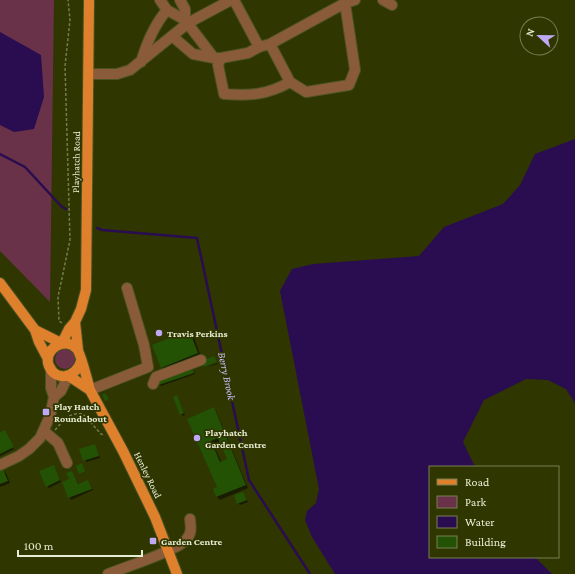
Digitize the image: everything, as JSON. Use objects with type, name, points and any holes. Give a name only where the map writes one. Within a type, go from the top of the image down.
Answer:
[{"type":"main road","name":"Playhatch Road","points":[[61,343],[81,309],[86,290],[89,0]]},
{"type":"main road","points":[[0,282],[35,330],[51,369],[60,376],[69,376],[77,370],[81,361],[78,350],[70,344],[61,343],[35,330]]},
{"type":"main road","name":"Playhatch Road","points":[[72,326],[78,350]]},
{"type":"main road","points":[[48,359],[50,351],[56,345],[61,343]]},
{"type":"main road","name":"Henley Road","points":[[81,361],[90,390],[155,517],[177,574]]},
{"type":"main road","name":"Henley Road","points":[[69,376],[90,390]]},
{"type":"street","points":[[160,0],[168,10],[187,22],[218,58],[224,94],[247,96],[277,90],[290,82]]},
{"type":"street","points":[[180,0],[185,9],[187,22]]},
{"type":"street","points":[[89,74],[117,74],[130,70],[187,22],[232,0],[259,47]]},
{"type":"street","points":[[172,36],[194,54],[218,58],[248,54],[259,47],[270,44],[345,3],[355,0]]},
{"type":"street","points":[[270,44],[290,82],[306,92],[349,85],[355,70],[345,3]]},
{"type":"street","points":[[141,62],[157,21],[168,10]]},
{"type":"street","points":[[90,390],[148,367],[144,345],[127,288]]},
{"type":"street","points":[[153,384],[156,377],[201,360]]},
{"type":"street","points":[[0,465],[30,449],[47,433],[54,397],[51,388],[51,369]]},
{"type":"street","points":[[54,397],[61,391],[69,376]]},
{"type":"street","points":[[47,433],[58,443],[67,463]]},
{"type":"street","points":[[108,574],[168,551],[186,541],[192,531],[190,519]]},
{"type":"path","points":[[68,0],[70,20],[65,66],[70,240],[58,297],[59,321],[72,326]]},
{"type":"path","points":[[47,433],[69,416],[74,414],[84,414],[101,434],[116,440]]},
{"type":"green space","points":[[0,0],[54,0],[50,302],[0,251]]},
{"type":"green space","points":[[65,349],[72,352],[75,359],[72,366],[65,369],[58,366],[55,359],[58,352]]},
{"type":"water","points":[[0,32],[41,55],[44,97],[34,129],[14,132],[0,125]]},
{"type":"water","points":[[575,139],[575,403],[566,389],[548,380],[526,379],[484,400],[463,442],[475,466],[429,466],[429,558],[536,558],[552,574],[335,574],[312,537],[305,520],[307,511],[316,503],[319,489],[280,291],[292,269],[313,264],[419,256],[444,227],[503,204],[520,185],[535,154]]},
{"type":"building","points":[[189,330],[198,353],[161,368],[152,345]]},
{"type":"building","points":[[214,356],[217,362],[204,367],[202,361]]},
{"type":"building","points":[[191,366],[194,373],[159,385],[156,379]]},
{"type":"building","points":[[105,393],[109,399],[105,401],[102,395]]},
{"type":"building","points":[[177,395],[184,413],[180,415],[173,397]]},
{"type":"building","points":[[214,407],[246,485],[216,497],[213,489],[217,487],[187,419]],"holes":[[[218,438],[227,459],[220,462],[211,441]]]},
{"type":"building","points":[[5,430],[14,447],[0,454],[0,432]]},
{"type":"building","points":[[95,444],[99,456],[83,461],[79,449]]},
{"type":"building","points":[[82,463],[85,471],[79,474],[76,466]]},
{"type":"building","points":[[54,465],[60,480],[46,487],[39,471]]},
{"type":"building","points":[[3,469],[8,481],[0,484],[0,470]]},
{"type":"building","points":[[72,471],[78,484],[88,480],[92,489],[68,498],[62,482],[69,479],[66,473]]},
{"type":"building","points":[[243,492],[247,500],[237,504],[234,495]]},
{"type":"waterway","name":"Berry Brook","points":[[0,154],[25,167],[62,207],[66,209]]},
{"type":"waterway","name":"Berry Brook","points":[[97,228],[102,230],[197,238],[249,480],[310,574]]},
{"type":"place","name":"Travis Perkins","points":[[159,333]]},
{"type":"place","name":"Play Hatch Roundabout","points":[[46,412]]},
{"type":"place","name":"Playhatch Garden Centre","points":[[197,438]]},
{"type":"place","name":"Garden Centre","points":[[153,541]]}]
